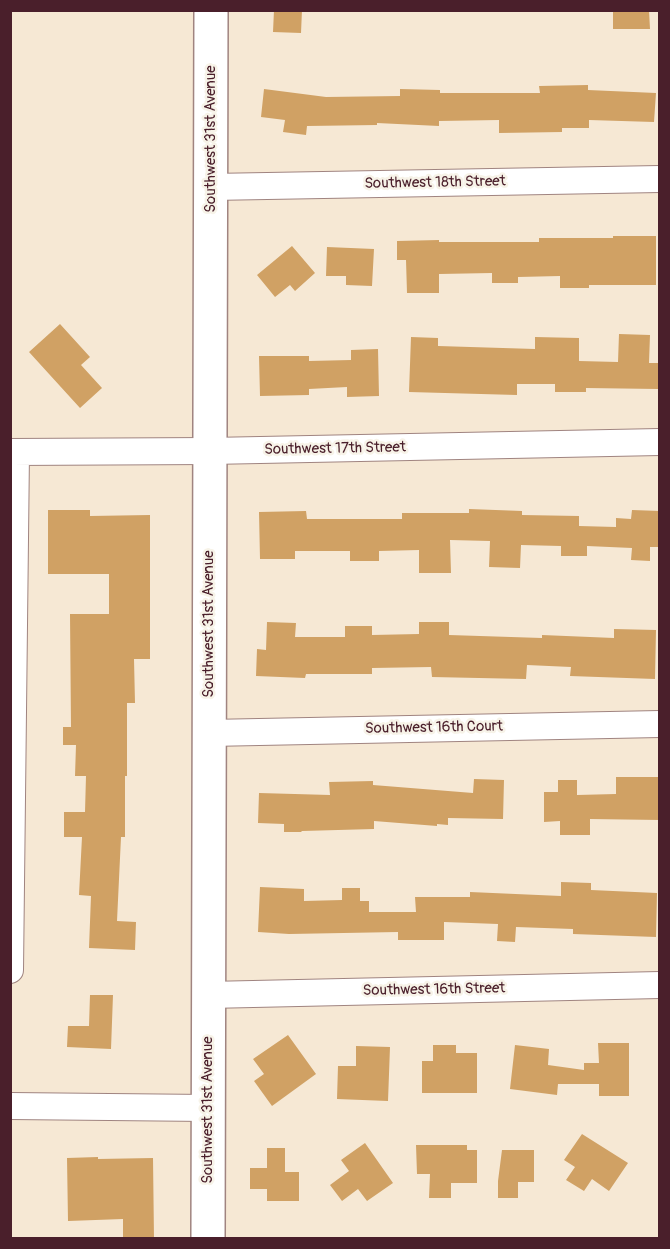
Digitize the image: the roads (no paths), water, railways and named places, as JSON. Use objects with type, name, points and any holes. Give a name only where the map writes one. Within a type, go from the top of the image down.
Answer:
[{"type":"street","name":"Southwest 31st Avenue","points":[[208,1239],[211,10]]},
{"type":"street","name":"Southwest 18th Street","points":[[211,187],[660,179]]},
{"type":"street","name":"Southwest 17th Street","points":[[13,452],[210,452],[660,442]]},
{"type":"street","points":[[10,970],[13,452]]},
{"type":"street","name":"Southwest 16th Court","points":[[208,733],[660,724]]},
{"type":"street","name":"Southwest 16th Street","points":[[208,995],[660,986]]},
{"type":"street","points":[[10,1106],[208,1108]]}]
